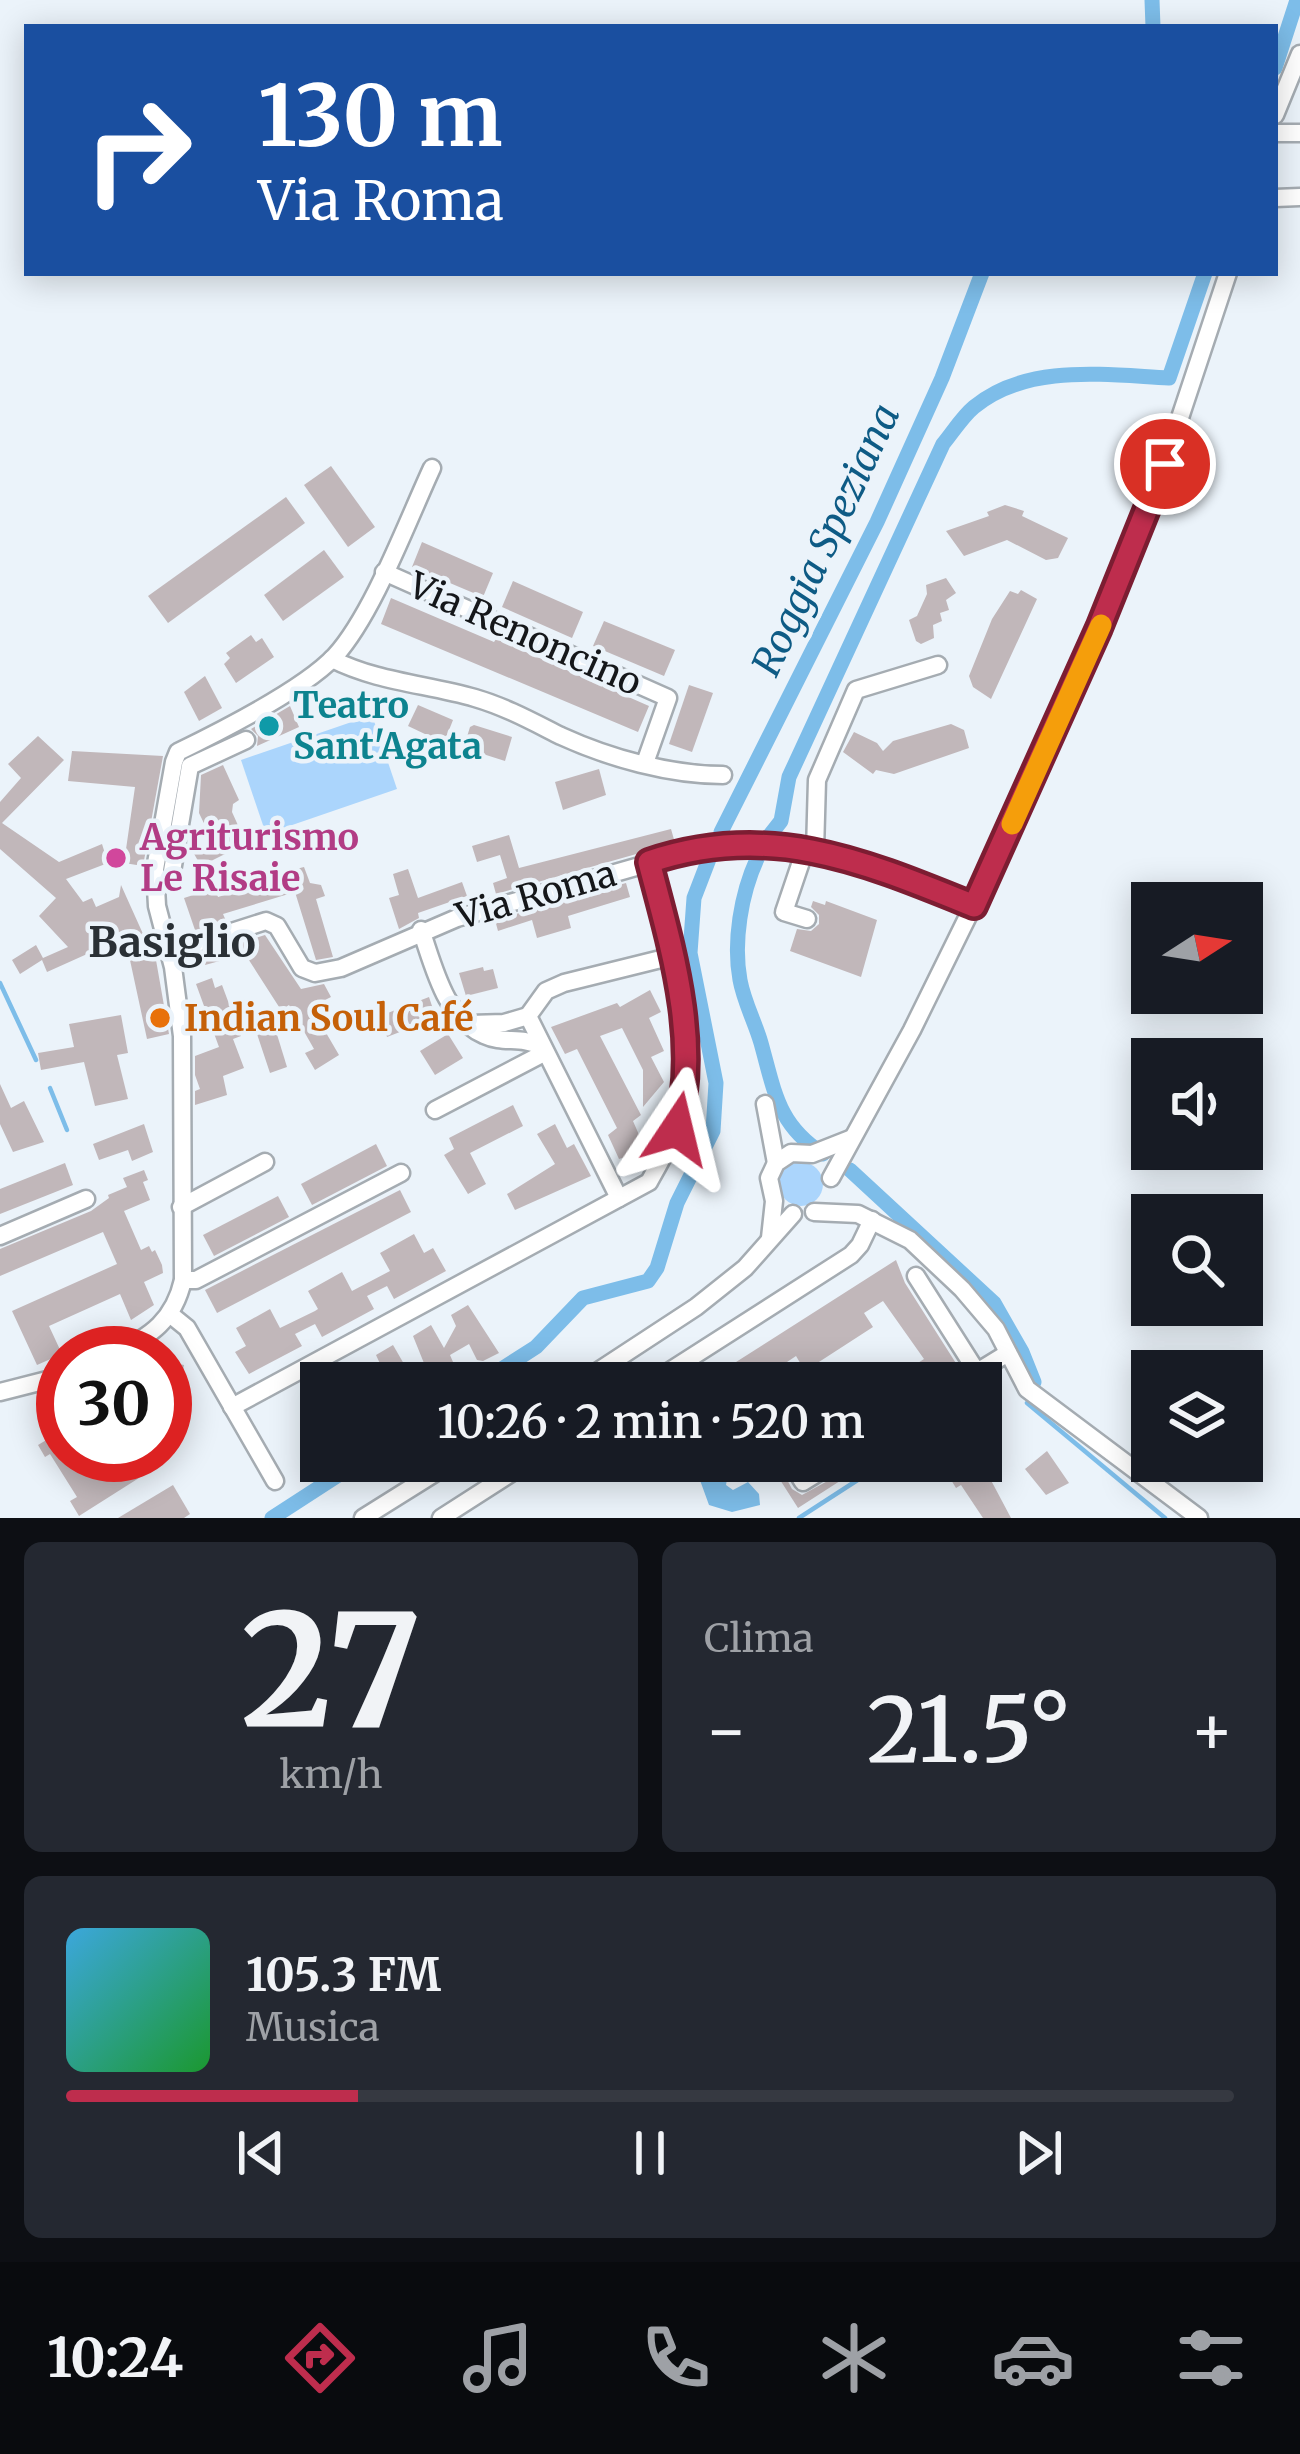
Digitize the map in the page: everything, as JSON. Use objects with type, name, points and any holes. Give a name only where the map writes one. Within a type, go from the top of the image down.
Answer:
[{"type":"street","points":[[1278,108],[1300,54]]},
{"type":"street","points":[[814,1212],[829,1198],[851,1138],[974,906],[1099,628],[1165,464],[1230,276]]},
{"type":"street","points":[[178,752],[257,709],[332,659],[354,632],[433,468]]},
{"type":"street","name":"Via Renoncino","points":[[384,572],[668,698],[645,763]]},
{"type":"street","name":"Via Renoncino","points":[[332,659],[360,673],[474,698],[563,737],[645,763],[688,775],[723,775]]},
{"type":"street","points":[[807,919],[784,912],[810,850],[817,779],[856,690],[938,665]]},
{"type":"street","points":[[170,883],[190,766],[246,740]]},
{"type":"street","points":[[178,752],[198,761]]},
{"type":"street","points":[[159,1326],[171,1315],[183,1280],[182,1036],[170,952],[158,911],[155,868],[178,752]]},
{"type":"street","name":"Via Roma","points":[[170,952],[266,921],[277,926],[302,968],[315,973],[341,968],[421,930],[713,845],[810,850],[870,863],[974,906]]},
{"type":"street","points":[[232,1407],[649,1182],[677,1129],[687,1070],[673,956],[649,862]]},
{"type":"street","points":[[421,930],[457,1017],[482,1035],[519,1038],[542,1049]]},
{"type":"street","points":[[467,1024],[504,1023],[528,1016],[546,991],[564,983],[673,956]]},
{"type":"street","points":[[528,1016],[619,1198]]},
{"type":"street","points":[[435,1110],[542,1049]]},
{"type":"street","points":[[765,1104],[776,1163],[769,1185],[773,1201],[770,1238]]},
{"type":"street","points":[[771,1124],[828,1168],[831,1183],[865,1217],[910,1240],[962,1289],[996,1329],[1027,1389],[1199,1518]]},
{"type":"street","points":[[776,1163],[851,1138]]},
{"type":"street","points":[[181,1207],[265,1162]]},
{"type":"street","points":[[183,1280],[196,1280],[401,1173]]},
{"type":"street","points":[[0,1236],[86,1199]]},
{"type":"street","points":[[773,1201],[793,1214],[865,1217]]},
{"type":"street","points":[[612,1362],[745,1268],[793,1214]]},
{"type":"street","points":[[684,1362],[851,1255],[860,1245],[865,1217]]},
{"type":"street","points":[[916,1276],[971,1362]]},
{"type":"street","points":[[171,1315],[187,1328],[275,1481]]},
{"type":"street","points":[[993,1362],[1008,1353]]},
{"type":"street","points":[[0,1393],[36,1383]]},
{"type":"street","points":[[363,1518],[420,1482]]},
{"type":"street","points":[[441,1518],[497,1482]]},
{"type":"shaded area","points":[[372,715],[397,789],[266,834],[241,760]]},
{"type":"shaded area","points":[[801,1162],[817,1168],[823,1184],[817,1200],[801,1206],[785,1200],[779,1184],[785,1168]]},
{"type":"shaded area","points":[[701,1482],[726,1482],[733,1490],[748,1482],[759,1494],[760,1505],[732,1512],[709,1505]]},
{"type":"building","points":[[331,466],[375,527],[348,547],[304,485]]},
{"type":"building","points":[[286,497],[305,523],[168,623],[148,596]]},
{"type":"building","points":[[1005,505],[1068,538],[1058,558],[1046,560],[1007,540],[964,556],[946,531],[989,516],[987,512]]},
{"type":"building","points":[[422,542],[493,573],[483,597],[412,567]]},
{"type":"building","points":[[324,550],[344,577],[283,621],[264,595]]},
{"type":"building","points":[[946,578],[956,593],[946,600],[949,610],[940,613],[942,621],[933,625],[934,638],[921,644],[909,620],[917,616],[926,585]]},
{"type":"building","points":[[513,581],[583,612],[572,638],[502,607]]},
{"type":"building","points":[[1021,590],[1037,599],[991,699],[973,687],[969,676],[992,619],[1010,591],[1018,594]]},
{"type":"building","points":[[391,598],[649,706],[638,732],[381,624]]},
{"type":"building","points":[[604,621],[675,650],[664,676],[593,646]]},
{"type":"building","points":[[251,635],[256,642],[262,638],[274,657],[236,683],[224,664],[230,658],[226,653]]},
{"type":"building","points":[[205,676],[222,708],[199,721],[184,692]]},
{"type":"building","points":[[689,685],[713,693],[692,752],[669,744]]},
{"type":"building","points":[[418,705],[453,720],[444,743],[408,726]]},
{"type":"building","name":"Teatro Sant'Agata","points":[[290,706],[299,727],[257,746],[258,736],[251,729]]},
{"type":"building","points":[[951,724],[964,730],[969,748],[894,774],[876,770],[873,774],[843,752],[854,732],[883,751],[893,741]]},
{"type":"building","points":[[474,725],[512,737],[505,761],[483,754],[480,762],[461,756]]},
{"type":"building","points":[[38,736],[64,760],[2,823],[59,862],[102,844],[108,863],[66,879],[83,902],[92,898],[96,907],[119,897],[121,885],[148,945],[153,943],[169,1034],[147,1039],[125,937],[47,972],[42,960],[20,974],[12,960],[36,945],[43,958],[68,947],[39,916],[56,898],[0,849],[0,802],[21,778],[8,764]]},
{"type":"building","points":[[72,751],[163,756],[143,866],[124,863],[135,787],[68,781]]},
{"type":"building","points":[[223,765],[239,800],[232,812],[241,832],[232,836],[237,848],[201,866],[193,852],[212,840],[199,813],[201,775]]},
{"type":"building","points":[[599,769],[606,795],[563,810],[555,782]]},
{"type":"building","points":[[671,829],[675,843],[496,894],[493,883],[507,878],[500,855],[477,862],[472,846],[509,835],[519,868]]},
{"type":"building","points":[[304,867],[310,883],[321,885],[325,896],[316,899],[333,957],[316,960],[295,892],[223,914],[226,921],[195,930],[184,898],[215,888],[218,897]]},
{"type":"building","points":[[408,869],[418,898],[462,882],[467,896],[418,913],[419,918],[399,929],[389,898],[399,895],[393,874]]},
{"type":"building","points":[[626,883],[630,897],[568,916],[571,928],[537,938],[532,920],[498,931],[495,920]]},
{"type":"building","points":[[813,901],[825,905],[826,901],[877,920],[861,977],[790,951],[797,929],[811,931],[819,924]]},
{"type":"building","points":[[265,935],[301,989],[324,984],[331,997],[311,1007],[339,1055],[315,1070],[305,1053],[314,1049],[289,1005],[281,1010],[245,954],[205,965],[201,955]]},
{"type":"building","points":[[483,967],[484,971],[493,969],[498,988],[466,996],[459,973]]},
{"type":"building","points":[[212,978],[215,988],[222,985],[241,1036],[233,1039],[244,1068],[223,1076],[227,1095],[195,1105],[195,1091],[200,1089],[195,1056],[219,1047],[196,984]]},
{"type":"building","points":[[650,990],[661,1012],[649,1018],[664,1051],[651,1057],[664,1082],[643,1107],[643,1070],[622,1028],[600,1036],[641,1115],[633,1121],[646,1151],[633,1163],[628,1156],[619,1159],[608,1135],[617,1128],[577,1049],[565,1054],[551,1027],[617,1003],[620,1007]]},
{"type":"building","points":[[429,997],[436,1018],[387,1037],[380,1016]]},
{"type":"building","points":[[121,1015],[128,1053],[117,1055],[128,1099],[95,1106],[84,1062],[41,1070],[38,1053],[74,1047],[69,1024]]},
{"type":"building","points":[[275,1028],[287,1067],[270,1073],[257,1034]]},
{"type":"building","points":[[448,1034],[463,1058],[435,1075],[420,1051]]},
{"type":"building","points":[[0,1084],[11,1108],[24,1101],[44,1142],[13,1152],[0,1124]]},
{"type":"building","points":[[513,1105],[523,1126],[470,1153],[486,1184],[468,1194],[444,1155],[454,1149],[449,1138]]},
{"type":"building","points":[[144,1124],[153,1152],[132,1161],[128,1150],[99,1160],[93,1144]]},
{"type":"building","points":[[555,1124],[567,1148],[574,1144],[591,1176],[515,1210],[507,1194],[555,1164],[537,1134]]},
{"type":"building","points":[[376,1144],[387,1166],[312,1205],[301,1184]]},
{"type":"building","points":[[65,1163],[73,1185],[0,1214],[0,1189]]},
{"type":"building","points":[[144,1170],[148,1180],[143,1182],[150,1200],[124,1211],[141,1250],[149,1246],[155,1250],[162,1265],[163,1273],[144,1282],[154,1305],[131,1320],[120,1294],[49,1326],[36,1326],[36,1363],[12,1311],[117,1264],[103,1232],[0,1276],[0,1249],[91,1211],[108,1195],[127,1187],[123,1178]]},
{"type":"building","points":[[400,1190],[411,1212],[217,1313],[205,1290]]},
{"type":"building","points":[[278,1196],[289,1217],[214,1256],[203,1235]]},
{"type":"building","points":[[414,1234],[424,1253],[433,1248],[446,1271],[394,1299],[387,1286],[367,1296],[374,1309],[322,1337],[315,1324],[295,1334],[302,1346],[249,1374],[235,1352],[246,1346],[236,1328],[270,1309],[280,1328],[315,1311],[308,1291],[342,1272],[352,1291],[390,1271],[380,1253]]},
{"type":"building","points":[[896,1260],[905,1283],[955,1362],[919,1362],[924,1359],[883,1301],[864,1313],[873,1327],[819,1362],[800,1362],[796,1356],[787,1362],[736,1362]]},
{"type":"building","points":[[468,1305],[499,1353],[477,1360],[469,1344],[450,1355],[453,1362],[424,1362],[413,1336],[431,1325],[444,1348],[456,1326],[451,1315]]},
{"type":"building","points":[[393,1345],[403,1362],[379,1362],[376,1355]]},
{"type":"building","points":[[1047,1451],[1069,1483],[1046,1495],[1025,1469]]},
{"type":"building","points":[[68,1482],[133,1482],[79,1516],[70,1501],[77,1497]]},
{"type":"building","points":[[781,1482],[788,1482],[802,1495],[826,1482],[838,1482],[798,1508]]},
{"type":"building","points":[[952,1482],[992,1482],[1011,1518],[983,1518],[961,1485],[956,1488]]},
{"type":"building","points":[[173,1485],[190,1514],[184,1518],[118,1518]]},
{"type":"waterway","name":"Roggia Speziana","points":[[1152,0],[1153,24]]},
{"type":"waterway","points":[[1278,59],[1297,0]]},
{"type":"waterway","name":"Roggia Speziana","points":[[721,832],[877,522],[942,378],[981,276]]},
{"type":"waterway","points":[[770,835],[781,821],[789,777],[943,444],[974,407],[1018,383],[1094,374],[1169,378],[1204,276]]},
{"type":"waterway","name":"Roggia Speziana","points":[[513,1362],[536,1347],[583,1298],[648,1281],[657,1268],[677,1203],[713,1131],[716,1083],[690,953],[694,898],[709,859]]},
{"type":"waterway","points":[[757,859],[740,918],[737,950],[742,988],[780,1106],[796,1131],[823,1154]]},
{"type":"waterway","points":[[0,983],[36,1060]]},
{"type":"waterway","points":[[50,1088],[67,1130]]},
{"type":"waterway","points":[[850,1170],[994,1303],[1034,1382]]},
{"type":"waterway","points":[[1027,1403],[1165,1518]]},
{"type":"waterway","name":"Roggia Speziana","points":[[272,1518],[328,1482]]},
{"type":"waterway","points":[[799,1518],[855,1482]]},
{"type":"slow traffic","points":[[1012,824],[1101,625]]},
{"type":"place","name":"Teatro Sant'Agata","points":[[269,726]]},
{"type":"place","name":"Agriturismo Le Risaie","points":[[116,858]]},
{"type":"place","name":"Indian Soul Café","points":[[160,1018]]},
{"type":"district","name":"Basiglio","points":[[172,942]]},
{"type":"route","points":[[677,1129],[685,1100],[684,1038],[673,956],[649,862],[713,845],[818,851],[870,863],[974,906],[1099,628],[1165,464]]}]
